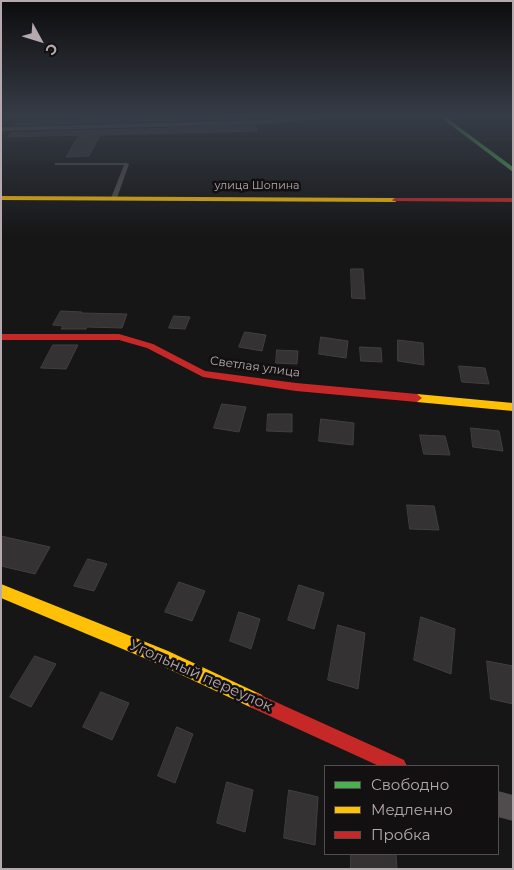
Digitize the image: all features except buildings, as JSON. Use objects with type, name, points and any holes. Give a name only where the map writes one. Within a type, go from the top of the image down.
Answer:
[{"type":"street","points":[[495,157],[513,170]]},
{"type":"street","name":"улица Шопина","points":[[1,198],[513,200]]},
{"type":"street","name":"Светлая улица","points":[[1,337],[119,338],[150,346],[203,374],[296,387],[513,407]]},
{"type":"street","name":"Угольный переулок","points":[[1,591],[162,657],[396,765]]},
{"type":"street","points":[[499,804],[513,808]]},
{"type":"lane","points":[[57,164],[127,164],[114,198]]},
{"type":"traffic: fast","points":[[495,157],[513,170]]},
{"type":"traffic: slow","points":[[1,198],[395,200]]},
{"type":"traffic: slow","points":[[417,398],[513,407]]},
{"type":"traffic: slow","points":[[1,591],[162,657],[256,701]]},
{"type":"traffic: jam","points":[[395,200],[513,200]]},
{"type":"traffic: jam","points":[[1,337],[119,337],[150,346],[203,374],[296,387],[417,398]]},
{"type":"traffic: jam","points":[[256,701],[396,765]]}]
